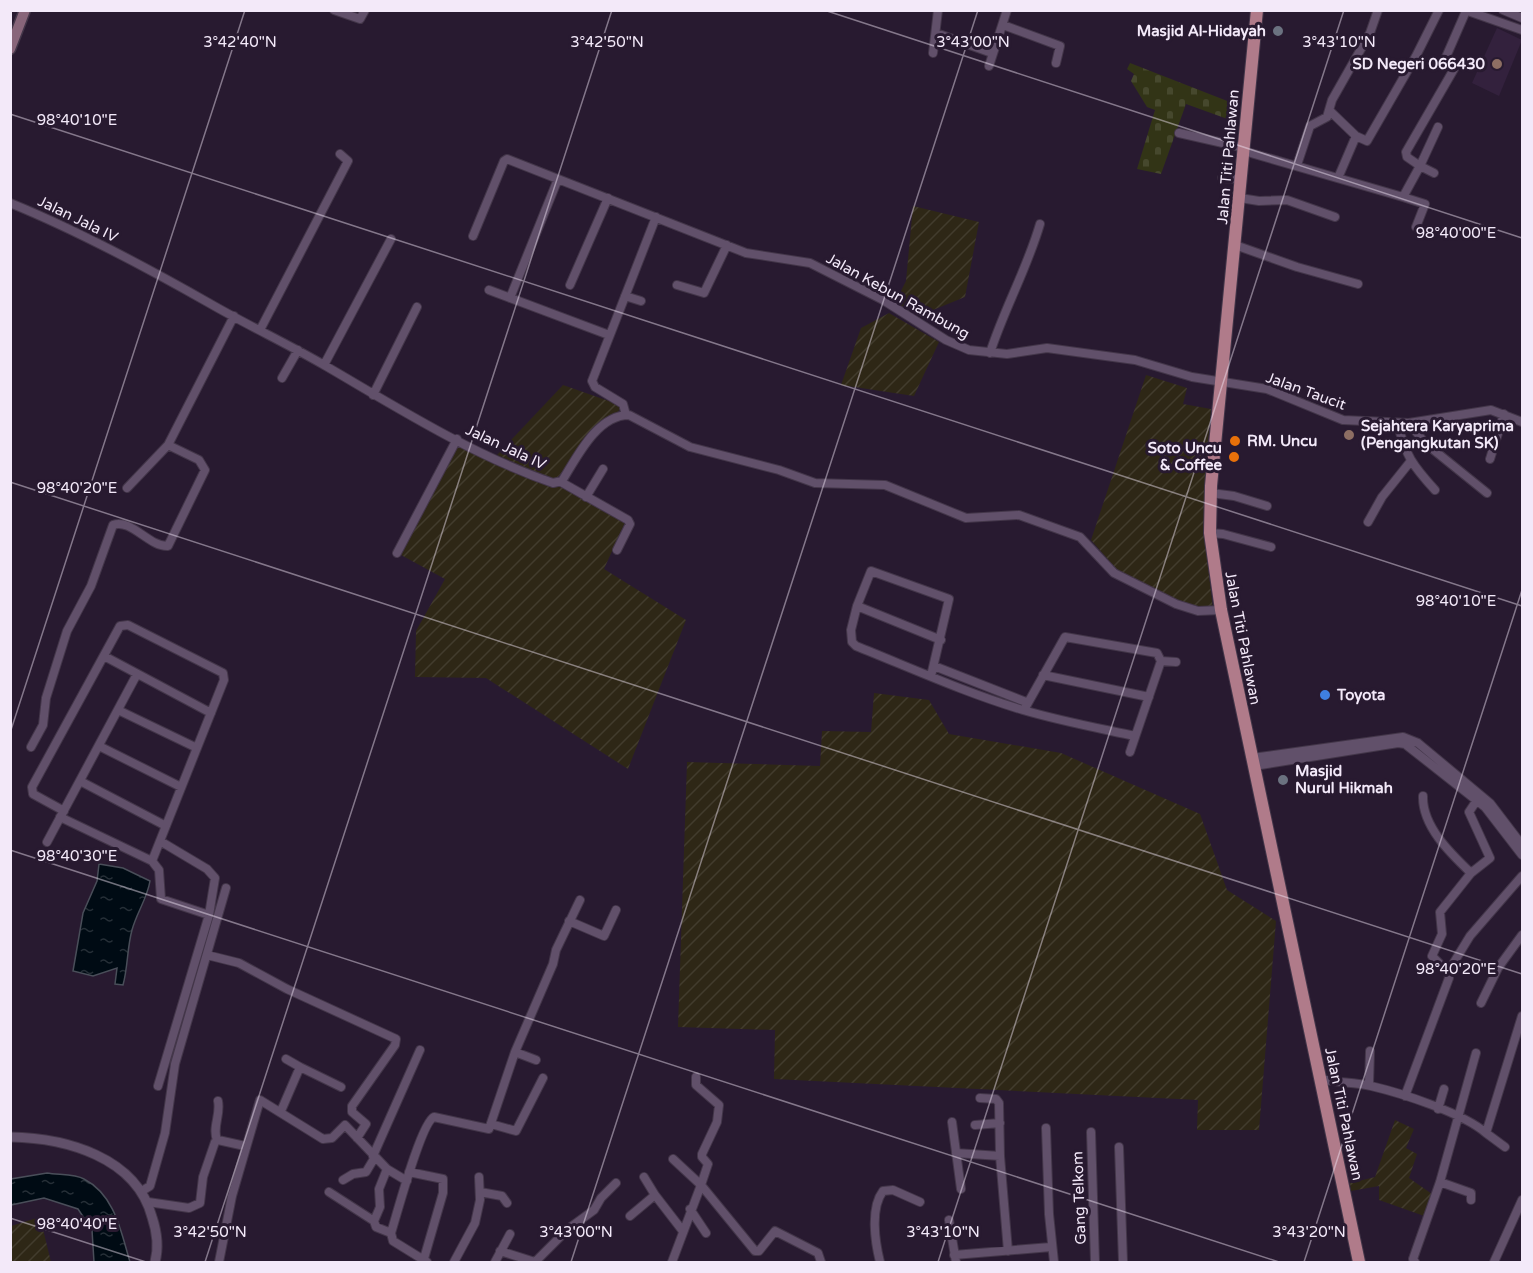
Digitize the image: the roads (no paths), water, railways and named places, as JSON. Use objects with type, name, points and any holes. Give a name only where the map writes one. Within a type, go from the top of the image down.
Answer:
[{"type":"main road","points":[[10,49],[25,10]]},
{"type":"main road","name":"Jalan Titi Pahlawan","points":[[1257,10],[1221,381],[1211,493],[1210,532],[1221,610],[1359,1263]]},
{"type":"street","points":[[334,10],[360,19],[365,10]]},
{"type":"street","points":[[933,53],[938,10]]},
{"type":"street","points":[[1297,165],[1310,126],[1324,120],[1330,111],[1332,100],[1370,33],[1378,10]]},
{"type":"street","points":[[1330,111],[1356,136],[1367,141],[1416,56],[1438,10]]},
{"type":"street","points":[[1503,10],[1522,18]]},
{"type":"street","points":[[988,66],[1003,25],[1005,11]]},
{"type":"street","points":[[1434,172],[1407,157],[1406,152],[1454,69],[1446,57],[1466,11],[1522,30]]},
{"type":"street","points":[[1003,25],[1060,46],[1056,63]]},
{"type":"street","points":[[936,33],[992,53]]},
{"type":"street","points":[[1403,197],[1438,127]]},
{"type":"street","points":[[1179,133],[1245,149],[1425,204],[1416,227]]},
{"type":"street","points":[[1338,178],[1356,136]]},
{"type":"street","points":[[260,330],[348,161],[340,153]]},
{"type":"street","name":"Jalan Kebun Rambung","points":[[474,236],[506,160],[753,255],[810,263],[883,300],[962,348],[990,353],[1057,349],[1135,360],[1192,377],[1221,381]]},
{"type":"street","points":[[1222,178],[1242,179]]},
{"type":"street","points":[[510,298],[558,179]]},
{"type":"street","points":[[570,285],[608,198]]},
{"type":"street","points":[[1240,198],[1258,201],[1287,200],[1335,217]]},
{"type":"street","name":"Jalan Jala IV","points":[[10,202],[80,233],[298,350],[373,395],[511,468],[554,483],[561,482],[597,430],[626,415]]},
{"type":"street","points":[[656,217],[592,381],[595,387],[623,404],[626,415],[690,447],[778,470],[815,483],[885,485],[966,518],[1019,515],[1080,537],[1114,573],[1176,604],[1198,611],[1221,610]]},
{"type":"street","points":[[990,353],[1001,319],[1034,246],[1040,224]]},
{"type":"street","points":[[324,365],[391,239]]},
{"type":"street","points":[[677,285],[704,293],[727,245]]},
{"type":"street","points":[[1235,245],[1297,267],[1358,284]]},
{"type":"street","points":[[489,290],[609,335]]},
{"type":"street","points":[[625,296],[641,301]]},
{"type":"street","points":[[373,395],[417,307]]},
{"type":"street","points":[[127,488],[168,445],[234,316]]},
{"type":"street","points":[[282,378],[298,350]]},
{"type":"street","name":"Jalan Taucit","points":[[1221,381],[1288,396],[1343,420],[1398,424],[1453,418],[1487,410],[1522,422]]},
{"type":"street","points":[[1490,459],[1504,414]]},
{"type":"street","points":[[1409,423],[1425,443],[1487,493]]},
{"type":"street","points":[[1398,424],[1404,449],[1410,462],[1435,490]]},
{"type":"street","points":[[397,553],[457,439]]},
{"type":"street","points":[[32,747],[43,725],[46,698],[67,631],[91,586],[113,525],[123,524],[158,545],[168,546],[205,470],[199,460],[168,445]]},
{"type":"street","points":[[1368,522],[1390,485],[1410,462]]},
{"type":"street","points":[[586,497],[603,469]]},
{"type":"street","points":[[561,482],[628,520],[630,524],[617,550]]},
{"type":"street","points":[[1211,493],[1234,496],[1267,506]]},
{"type":"street","points":[[1210,532],[1270,548]]},
{"type":"street","points":[[931,676],[950,602],[946,597],[872,571],[868,574],[850,630],[852,642],[931,676],[1024,710],[1135,736]]},
{"type":"street","points":[[857,606],[941,640]]},
{"type":"street","points":[[152,861],[224,680],[223,673],[124,624],[104,656],[31,791],[62,814],[152,861],[159,870],[161,899],[209,915]]},
{"type":"street","points":[[1024,710],[1026,702],[1067,636],[1157,653],[1161,661],[1130,752]]},
{"type":"street","points":[[104,656],[211,713]]},
{"type":"street","points":[[1161,661],[1176,662]]},
{"type":"street","points":[[934,666],[1026,702]]},
{"type":"street","points":[[47,842],[137,674]]},
{"type":"street","points":[[1043,675],[1149,697]]},
{"type":"street","points":[[118,710],[197,748]]},
{"type":"street","points":[[1253,762],[1402,740],[1418,744],[1488,805],[1522,845]]},
{"type":"street","points":[[1402,740],[1477,800],[1488,805],[1522,855]]},
{"type":"street","points":[[99,746],[181,787]]},
{"type":"street","points":[[80,781],[166,826]]},
{"type":"street","points":[[1423,796],[1425,816],[1455,858],[1471,873]]},
{"type":"street","points":[[1448,972],[1432,956],[1442,934],[1439,915],[1471,873],[1490,858],[1469,812],[1477,800]]},
{"type":"street","points":[[142,1191],[150,1186],[165,1133],[171,1062],[209,915],[215,878],[213,874],[160,841]]},
{"type":"street","points":[[1405,1096],[1432,1017],[1445,991],[1448,972],[1470,936],[1522,876]]},
{"type":"street","points":[[158,1086],[171,1062],[207,955],[226,888]]},
{"type":"street","points":[[409,1172],[443,1179],[443,1193],[425,1262],[393,1240],[391,1233],[409,1172],[431,1118],[489,1129],[515,1053],[569,921],[580,900]]},
{"type":"street","points":[[569,921],[604,936],[616,910]]},
{"type":"street","points":[[1481,1004],[1498,968],[1522,935]]},
{"type":"street","points":[[207,955],[239,963],[287,989],[396,1039],[395,1045],[352,1106],[352,1112],[366,1124],[357,1138]]},
{"type":"street","points":[[1485,1133],[1519,1037],[1522,1016]]},
{"type":"street","points":[[344,1180],[353,1173],[366,1172],[420,1050]]},
{"type":"street","points":[[1369,1085],[1370,1051]]},
{"type":"street","points":[[515,1053],[536,1060]]},
{"type":"street","points":[[1415,1263],[1413,1259],[1440,1182],[1451,1132],[1476,1053]]},
{"type":"street","points":[[286,1059],[341,1086]]},
{"type":"street","points":[[280,1111],[300,1067]]},
{"type":"street","points":[[672,1263],[682,1230],[708,1164],[702,1154],[717,1122],[720,1109],[717,1101],[696,1085],[696,1077]]},
{"type":"street","points":[[491,1124],[516,1131],[543,1078]]},
{"type":"street","points":[[1321,1081],[1369,1085],[1405,1096],[1438,1108],[1485,1133],[1505,1147]]},
{"type":"street","points":[[1438,1108],[1444,1089]]},
{"type":"street","points":[[980,1098],[998,1101],[1008,1251]]},
{"type":"street","points":[[219,1263],[224,1228],[245,1146],[260,1100],[323,1139],[332,1138],[344,1125],[387,1169],[407,1181]]},
{"type":"street","points":[[148,1203],[189,1208],[201,1201],[203,1177],[217,1140],[214,1133],[219,1110],[218,1101]]},
{"type":"street","points":[[952,1122],[961,1189]]},
{"type":"street","points":[[975,1125],[1000,1123]]},
{"type":"street","points":[[1046,1128],[1051,1247],[1054,1263]]},
{"type":"street","name":"Gang Telkom","points":[[1091,1132],[1095,1263]]},
{"type":"street","points":[[10,1137],[59,1141],[86,1149],[125,1175],[142,1191],[148,1203],[158,1248],[155,1263]]},
{"type":"street","points":[[217,1140],[245,1146]]},
{"type":"street","points":[[1119,1147],[1123,1263]]},
{"type":"street","points":[[956,1153],[1000,1156]]},
{"type":"street","points":[[673,1160],[701,1185],[755,1251],[759,1251],[775,1232],[818,1252],[821,1263]]},
{"type":"street","points":[[374,1221],[380,1207],[379,1189],[387,1169]]},
{"type":"street","points":[[454,1263],[475,1223],[480,1192],[479,1177]]},
{"type":"street","points":[[644,1177],[682,1230]]},
{"type":"street","points":[[1440,1182],[1471,1193],[1472,1200]]},
{"type":"street","points":[[500,1251],[535,1263],[568,1229],[594,1210],[601,1198],[616,1184]]},
{"type":"street","points":[[880,1263],[876,1230],[876,1200],[883,1191],[894,1190],[920,1202]]},
{"type":"street","points":[[329,1192],[374,1221],[376,1227],[391,1233]]},
{"type":"street","points":[[480,1192],[502,1196],[507,1203]]},
{"type":"street","points":[[630,1216],[655,1195]]},
{"type":"street","points":[[1494,1263],[1522,1200]]},
{"type":"street","points":[[690,1209],[706,1233]]},
{"type":"street","points":[[949,1220],[954,1260],[1051,1247]]},
{"type":"street","points":[[495,1263],[510,1234]]},
{"type":"water","points":[[99,864],[123,868],[150,881],[132,930],[123,985],[115,984],[117,968],[93,976],[73,971],[83,913],[97,881]]},
{"type":"water","points":[[47,1173],[80,1177],[103,1194],[120,1227],[130,1262],[94,1262],[92,1230],[78,1209],[44,1198],[11,1205],[11,1179]]},
{"type":"place","name":"Masjid Al-Hidayah","points":[[1278,31]]},
{"type":"place","name":"SD Negeri 066430","points":[[1497,64]]},
{"type":"place","name":"Sejahtera Karyaprima (Pengangkutan SK)","points":[[1349,435]]},
{"type":"place","name":"RM. Uncu","points":[[1235,441]]},
{"type":"place","name":"Soto Uncu & Coffee","points":[[1234,457]]},
{"type":"place","name":"Toyota","points":[[1325,695]]},
{"type":"place","name":"Masjid Nurul Hikmah","points":[[1283,780]]}]
